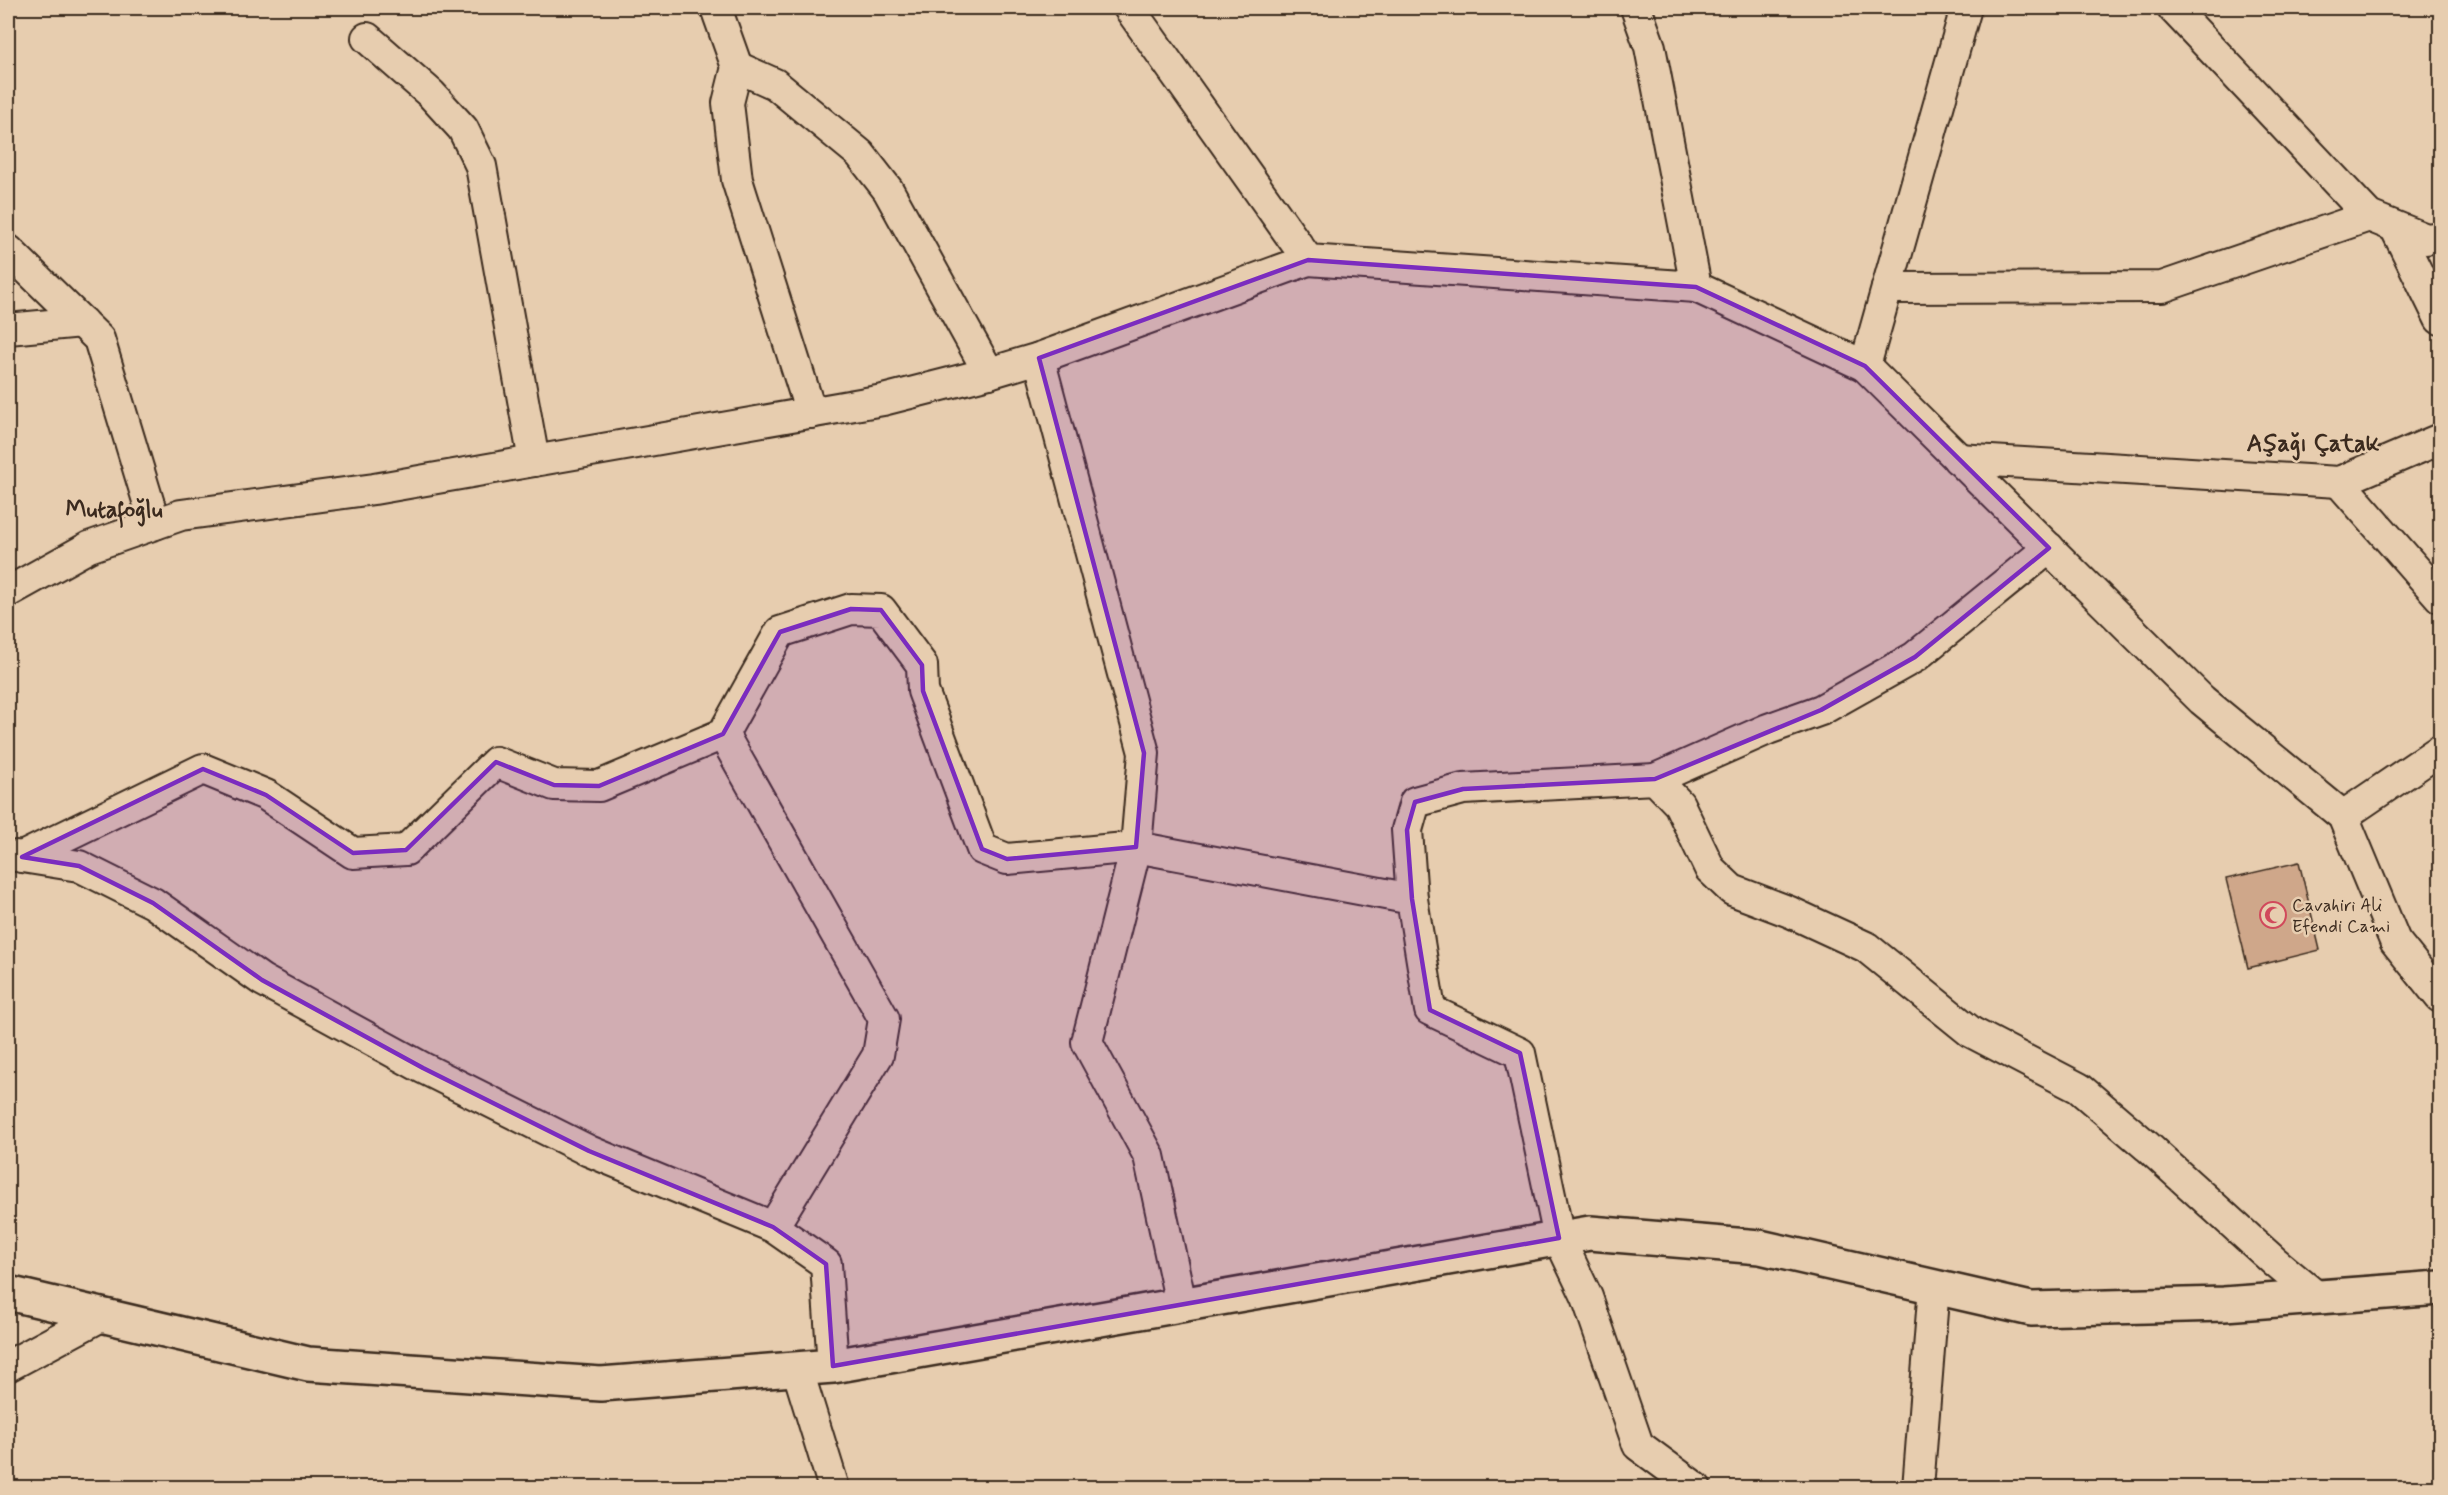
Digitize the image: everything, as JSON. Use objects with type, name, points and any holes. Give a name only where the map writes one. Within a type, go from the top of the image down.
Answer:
[{"type":"street","points":[[716,8],[737,67],[728,103],[737,180],[811,412]]},
{"type":"street","points":[[1129,8],[1308,260]]},
{"type":"street","points":[[1636,8],[1650,47],[1696,287]]},
{"type":"street","points":[[1865,366],[1966,8]]},
{"type":"street","points":[[2173,8],[2382,221],[2440,318]]},
{"type":"street","points":[[367,38],[431,94],[463,129],[481,166],[534,461]]},
{"type":"street","points":[[737,67],[776,84],[860,154],[888,190],[989,373]]},
{"type":"street","points":[[1887,288],[2162,287],[2382,221],[2426,239],[2440,237]]},
{"type":"street","points":[[8,250],[99,339],[155,524]]},
{"type":"street","points":[[8,592],[89,547],[181,515],[374,489],[883,400],[1039,358],[1308,260],[1696,287],[1865,366],[2202,700],[2343,816],[2395,941],[2440,997]]},
{"type":"street","points":[[8,329],[82,322]]},
{"type":"street","points":[[1039,358],[1144,753],[1136,847],[1087,1042],[1149,1156],[1181,1304]]},
{"type":"street","points":[[1958,459],[2339,482],[2440,439]]},
{"type":"street","points":[[2339,482],[2440,597]]},
{"type":"street","points":[[1696,1488],[1638,1445],[1587,1297],[1559,1238],[1520,1053],[1430,1010],[1412,899],[1407,830],[1415,802],[1463,789],[1655,779],[1768,729],[1821,710],[1915,657],[2049,548]]},
{"type":"street","points":[[15,856],[203,769],[266,795],[352,852],[406,850],[496,762],[554,785],[599,786],[723,734],[780,632],[851,609],[881,610],[922,664],[923,691],[982,849],[1007,859],[1136,847],[1412,899]]},
{"type":"street","points":[[723,734],[884,1019],[878,1055],[773,1227]]},
{"type":"street","points":[[2343,816],[2440,750]]},
{"type":"street","points":[[1655,779],[1679,804],[1710,868],[1732,890],[1790,912],[1866,947],[1971,1032],[2079,1088],[2148,1147],[2274,1262],[2318,1297]]},
{"type":"street","points":[[15,856],[79,866],[153,903],[262,980],[423,1068],[589,1150],[773,1227],[826,1264],[833,1366]]},
{"type":"street","points":[[8,1293],[308,1364],[601,1384],[833,1366],[1590,1233],[1760,1247],[2031,1309],[2224,1304],[2440,1288]]},
{"type":"street","points":[[1918,1488],[1934,1286]]},
{"type":"street","points":[[8,1366],[103,1315]]},
{"type":"street","points":[[797,1368],[834,1488]]},
{"type":"highlighted area","points":[[1308,260],[1696,287],[1865,366],[2049,548],[1915,657],[1821,710],[1655,779],[1463,789],[1415,802],[1407,830],[1412,899],[1430,1010],[1520,1053],[1559,1238],[833,1366],[826,1264],[773,1227],[589,1151],[423,1068],[262,980],[153,903],[79,866],[22,857],[203,769],[266,795],[353,853],[406,850],[496,762],[554,785],[599,786],[723,734],[780,632],[851,609],[881,610],[922,665],[923,691],[982,849],[1007,859],[1136,847],[1144,753],[1039,358]]},
{"type":"building","points":[[8,747],[12,766],[8,767]]},
{"type":"building","name":"Cavahiri Ali Efendi Cami","points":[[2299,862],[2320,950],[2248,968],[2226,879]]},
{"type":"place","name":"Cavahiri Ali Efendi Cami","points":[[2273,915]]},
{"type":"district","name":"Aşağı Çatak","points":[[2313,443]]},
{"type":"district","name":"Mutafoğlu","points":[[114,509]]}]
